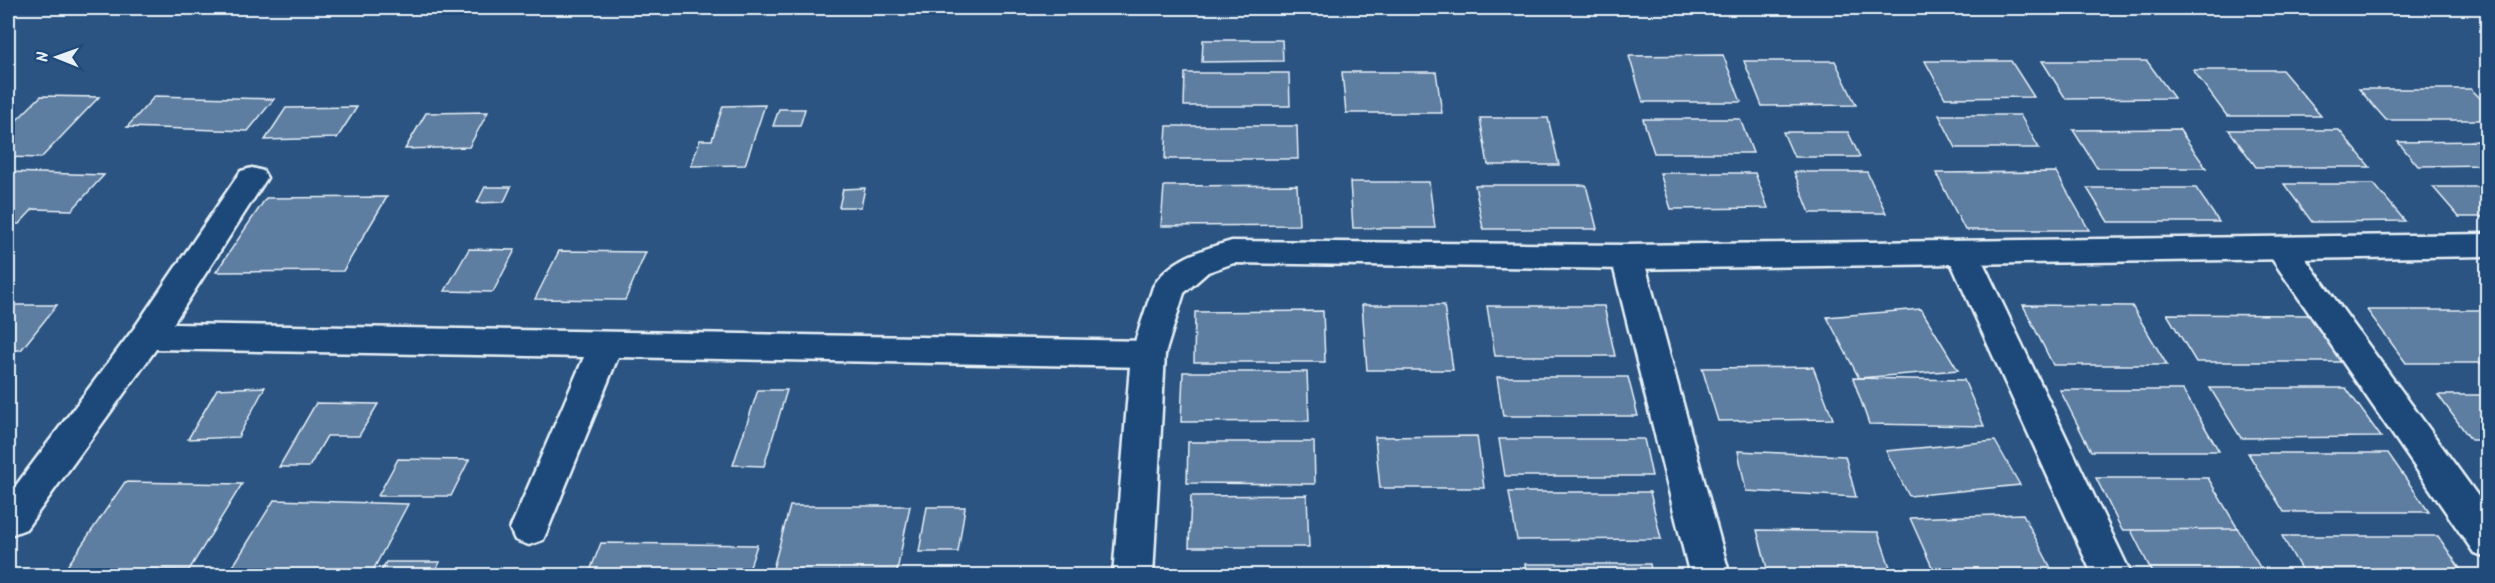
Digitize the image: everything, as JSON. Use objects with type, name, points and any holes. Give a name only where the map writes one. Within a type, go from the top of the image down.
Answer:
[{"type":"street","points":[[13,518],[147,336],[252,178]]},
{"type":"street","points":[[1133,576],[1148,354],[1169,287],[1197,264],[1232,252],[1627,257],[2487,245]]},
{"type":"street","points":[[2281,248],[2487,541]]},
{"type":"street","points":[[1962,252],[2113,576]]},
{"type":"street","points":[[1627,257],[1710,576]]},
{"type":"street","points":[[147,336],[1148,354]]},
{"type":"street","points":[[529,529],[606,345]]},
{"type":"building","points":[[1203,40],[1282,40],[1283,61],[1202,62]]},
{"type":"building","points":[[1723,55],[1741,102],[1643,102],[1629,56]]},
{"type":"building","points":[[1744,61],[1835,61],[1856,105],[1762,106]]},
{"type":"building","points":[[1925,61],[2011,61],[2034,97],[1945,98]]},
{"type":"building","points":[[2042,61],[2147,61],[2174,98],[2066,99]]},
{"type":"building","points":[[2193,70],[2282,70],[2321,116],[2227,116]]},
{"type":"building","points":[[1342,72],[1436,72],[1442,113],[1346,113]]},
{"type":"building","points":[[1185,73],[1289,73],[1290,106],[1184,106]]},
{"type":"building","points":[[2359,89],[2471,89],[2488,106],[2488,120],[2386,120]]},
{"type":"building","points":[[41,96],[99,97],[41,158],[8,157],[8,129]]},
{"type":"building","points":[[155,96],[274,99],[248,131],[127,127]]},
{"type":"building","points":[[765,105],[745,165],[691,166],[700,140],[712,140],[723,106]]},
{"type":"building","points":[[357,107],[337,138],[265,140],[286,108]]},
{"type":"building","points":[[779,109],[805,109],[800,126],[773,126]]},
{"type":"building","points":[[488,112],[469,147],[405,149],[426,113]]},
{"type":"building","points":[[1939,115],[2020,115],[2039,148],[1956,148]]},
{"type":"building","points":[[1480,118],[1548,118],[1559,165],[1488,165]]},
{"type":"building","points":[[1643,119],[1740,119],[1753,153],[1654,153]]},
{"type":"building","points":[[1167,126],[1297,126],[1298,159],[1165,159]]},
{"type":"building","points":[[2179,129],[2206,168],[2097,168],[2073,130]]},
{"type":"building","points":[[2229,130],[2339,130],[2370,167],[2256,167]]},
{"type":"building","points":[[1783,132],[1848,132],[1860,157],[1794,157]]},
{"type":"building","points":[[2488,141],[2488,165],[2418,166],[2398,142]]},
{"type":"building","points":[[8,172],[104,175],[72,210],[33,209],[19,224],[8,224]]},
{"type":"building","points":[[1794,172],[1867,172],[1886,213],[1810,213]]},
{"type":"building","points":[[2056,172],[2089,230],[1965,230],[1936,173]]},
{"type":"building","points":[[1660,173],[1755,173],[1768,208],[1671,209]]},
{"type":"building","points":[[1350,182],[1429,182],[1435,228],[1353,228]]},
{"type":"building","points":[[2284,184],[2374,184],[2405,221],[2312,222]]},
{"type":"building","points":[[1297,185],[1299,225],[1161,226],[1164,186]]},
{"type":"building","points":[[1475,185],[1586,185],[1597,229],[1483,229]]},
{"type":"building","points":[[485,187],[511,187],[504,202],[477,203]]},
{"type":"building","points":[[2433,187],[2488,187],[2488,217],[2459,217]]},
{"type":"building","points":[[865,188],[861,207],[839,207],[843,189]]},
{"type":"building","points":[[2087,188],[2196,188],[2219,222],[2108,222]]},
{"type":"building","points":[[387,197],[343,271],[216,272],[266,198]]},
{"type":"building","points":[[469,249],[515,250],[493,292],[445,291]]},
{"type":"building","points":[[559,251],[646,252],[625,300],[535,299]]},
{"type":"building","points":[[8,305],[57,305],[21,350],[8,350]]},
{"type":"building","points":[[1362,305],[1444,305],[1453,370],[1367,370]]},
{"type":"building","points":[[2023,305],[2132,306],[2167,365],[2053,365]]},
{"type":"building","points":[[1487,306],[1604,306],[1615,356],[1495,356]]},
{"type":"building","points":[[1921,309],[1958,370],[1859,378],[1827,317]]},
{"type":"building","points":[[2367,310],[2488,310],[2488,363],[2406,363]]},
{"type":"building","points":[[1323,311],[1325,362],[1194,362],[1195,312]]},
{"type":"building","points":[[2167,314],[2309,315],[2342,362],[2196,362]]},
{"type":"building","points":[[1813,367],[1833,419],[1718,421],[1702,368]]},
{"type":"building","points":[[1183,372],[1307,372],[1309,421],[1181,422]]},
{"type":"building","points":[[1497,377],[1628,377],[1638,416],[1503,416]]},
{"type":"building","points":[[1853,378],[1964,380],[1984,426],[1869,424]]},
{"type":"building","points":[[265,387],[238,437],[188,439],[217,389]]},
{"type":"building","points":[[2210,388],[2346,388],[2381,437],[2241,438]]},
{"type":"building","points":[[758,390],[787,390],[764,466],[733,465]]},
{"type":"building","points":[[2060,390],[2183,390],[2219,451],[2091,451]]},
{"type":"building","points":[[2438,395],[2488,395],[2488,440],[2471,440]]},
{"type":"building","points":[[316,403],[378,404],[359,436],[327,436],[309,467],[279,467]]},
{"type":"building","points":[[1477,436],[1484,488],[1380,488],[1375,437]]},
{"type":"building","points":[[1499,439],[1644,439],[1652,476],[1505,476]]},
{"type":"building","points":[[1995,441],[2020,485],[1909,496],[1886,451]]},
{"type":"building","points":[[1188,442],[1314,442],[1315,484],[1187,483]]},
{"type":"building","points":[[1738,451],[1845,456],[1856,497],[1746,491]]},
{"type":"building","points":[[2248,453],[2388,453],[2429,512],[2284,512]]},
{"type":"building","points":[[398,459],[469,460],[451,496],[378,496]]},
{"type":"building","points":[[2096,478],[2208,478],[2238,529],[2122,530]]},
{"type":"building","points":[[125,482],[242,484],[189,570],[66,568]]},
{"type":"building","points":[[1509,492],[1650,492],[1661,539],[1517,540]]},
{"type":"building","points":[[1307,495],[1309,547],[1189,547],[1191,496]]},
{"type":"building","points":[[274,500],[408,504],[370,576],[227,576]]},
{"type":"building","points":[[790,506],[910,506],[896,576],[771,576]]},
{"type":"building","points":[[927,507],[965,507],[958,552],[919,552]]},
{"type":"building","points":[[2023,514],[2053,572],[1936,576],[1910,518]]},
{"type":"building","points":[[2238,529],[2265,576],[2154,576],[2131,530]]},
{"type":"building","points":[[1757,530],[1878,532],[1893,576],[1769,576]]},
{"type":"building","points":[[2282,536],[2438,536],[2465,576],[2305,576]]},
{"type":"building","points":[[601,543],[757,545],[747,576],[588,576]]},
{"type":"building","points":[[386,562],[440,562],[433,576],[379,576]]},
{"type":"building","points":[[1525,564],[1650,564],[1652,576],[1527,576]]},
{"type":"building","points":[[1374,568],[1494,568],[1495,576],[1374,576]]}]
